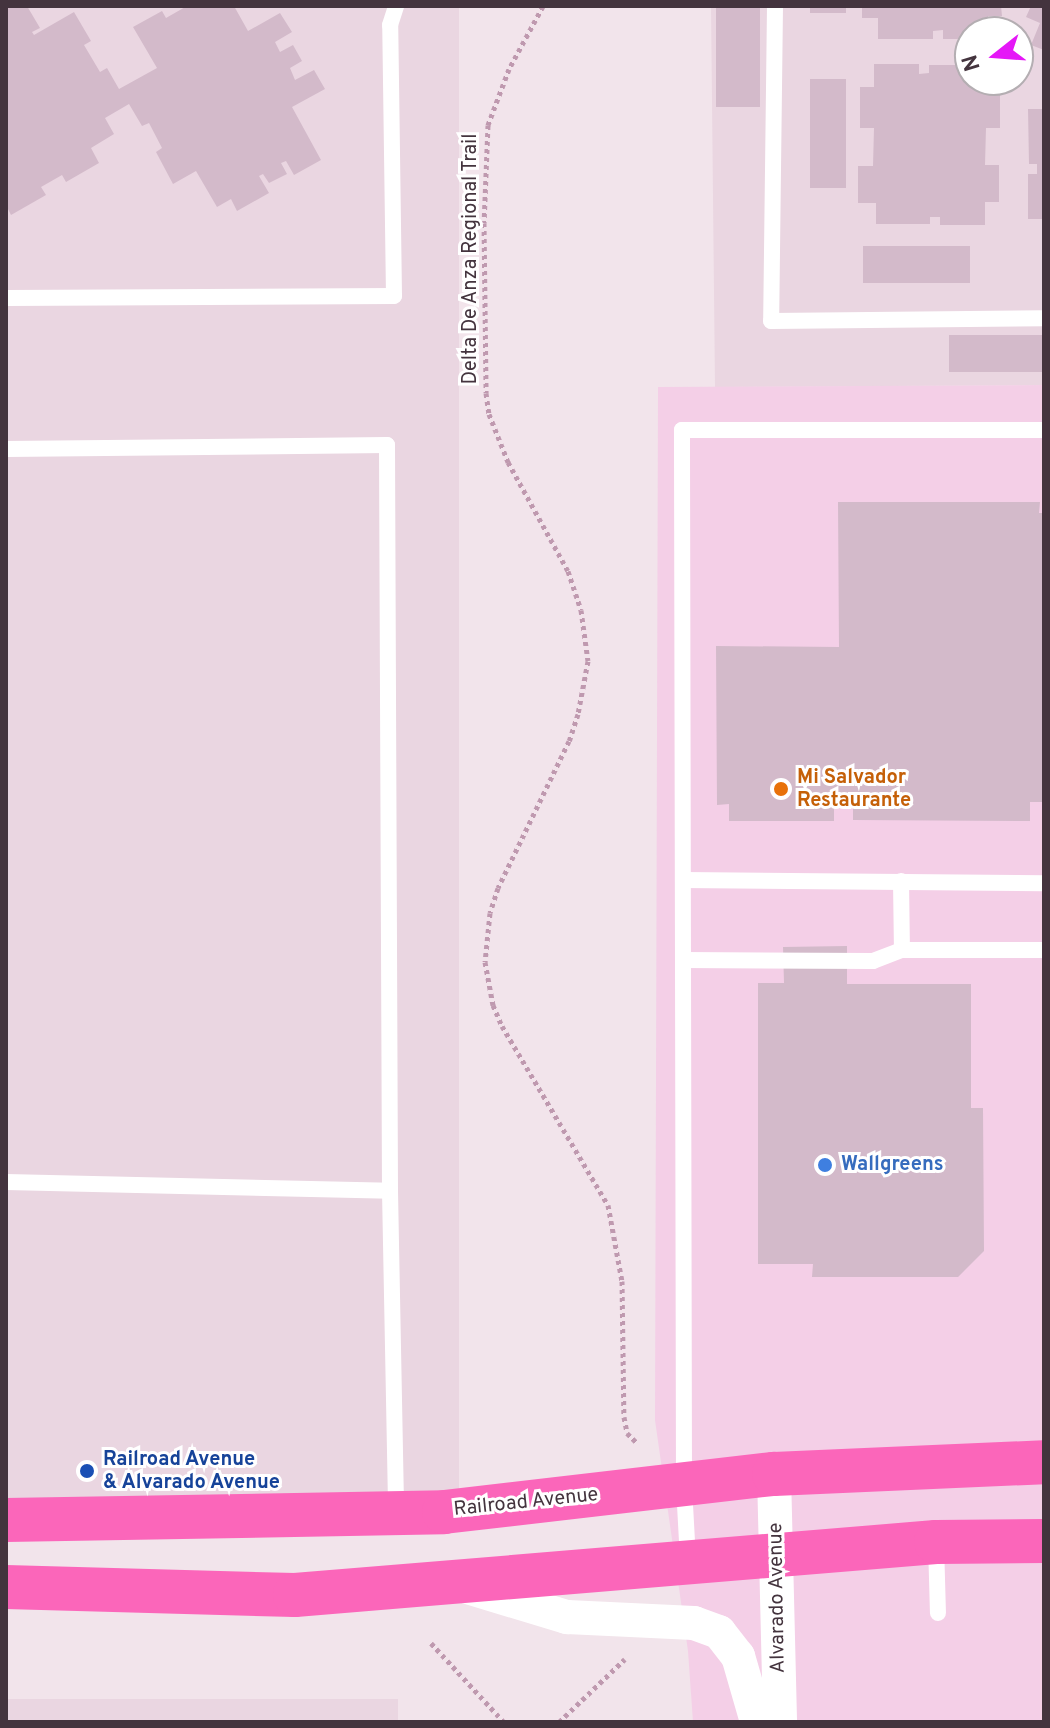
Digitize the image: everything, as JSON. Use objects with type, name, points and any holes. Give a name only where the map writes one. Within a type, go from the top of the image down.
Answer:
[{"type":"highway","name":"Railroad Avenue","points":[[6,1520],[396,1514],[503,1507],[774,1474],[1044,1462]]},
{"type":"highway","points":[[6,1587],[295,1595],[688,1560],[936,1542],[1044,1541]]},
{"type":"street","name":"Alvarado Avenue","points":[[774,1474],[780,1722]]},
{"type":"street","points":[[452,1583],[567,1617],[694,1623],[719,1632],[738,1656],[757,1722]]},
{"type":"lane","points":[[6,298],[394,296],[390,25],[396,6]]},
{"type":"lane","points":[[775,6],[771,321],[1044,318]]},
{"type":"lane","points":[[688,1560],[668,1487],[683,960],[682,430],[1044,430]]},
{"type":"lane","points":[[6,449],[387,445],[390,1191],[396,1514]]},
{"type":"lane","points":[[683,880],[1044,883]]},
{"type":"lane","points":[[901,881],[902,950]]},
{"type":"lane","points":[[683,960],[873,961],[902,950],[1044,950]]},
{"type":"lane","points":[[6,1182],[390,1191]]},
{"type":"lane","points":[[936,1542],[938,1613]]},
{"type":"path","name":"Delta De Anza Regional Trail","points":[[543,6],[509,69],[488,125],[484,223],[486,393],[489,414],[508,462],[572,582],[581,610],[588,661],[581,702],[569,741],[498,888],[490,913],[485,962],[493,1005],[508,1039],[608,1205],[622,1281],[624,1417],[627,1433],[648,1454],[668,1487]]},
{"type":"path","points":[[559,1722],[641,1643],[667,1644],[668,1622]]},
{"type":"path","points":[[431,1643],[504,1722]]},
{"type":"shaded area","points":[[6,6],[459,6],[459,1504],[6,1504]]},
{"type":"shaded area","points":[[711,6],[1044,6],[1044,385],[715,387]]},
{"type":"shaded area","points":[[1044,385],[1044,1722],[693,1722],[688,1651],[655,1420],[658,387]]},
{"type":"shaded area","points":[[6,1699],[398,1699],[398,1722],[6,1722]]},
{"type":"building","points":[[6,6],[27,6],[40,28],[32,32],[34,35],[74,12],[91,41],[84,45],[100,72],[107,68],[119,89],[157,68],[133,27],[162,11],[166,18],[187,6],[234,6],[248,31],[280,13],[292,32],[275,42],[280,52],[293,45],[302,61],[290,68],[295,80],[314,70],[325,89],[292,107],[321,160],[294,175],[286,161],[281,163],[287,174],[269,183],[263,174],[259,176],[269,193],[237,211],[231,199],[217,207],[196,171],[173,184],[156,152],[162,148],[149,123],[142,126],[129,104],[105,118],[114,134],[91,148],[99,163],[66,182],[62,175],[41,187],[46,195],[11,215],[6,205]]},
{"type":"building","points":[[716,6],[760,6],[760,107],[716,107]]},
{"type":"building","points":[[810,6],[846,6],[846,13],[810,13]]},
{"type":"building","points":[[862,6],[1001,6],[1002,16],[954,16],[954,39],[943,39],[943,30],[933,31],[933,39],[878,39],[878,18],[862,18]]},
{"type":"building","points":[[1031,6],[1044,6],[1044,50],[1034,46],[1040,23],[1034,20],[1034,16],[1026,16]]},
{"type":"building","points":[[874,64],[919,64],[919,74],[929,73],[929,65],[954,65],[954,96],[1000,96],[1000,128],[986,128],[985,165],[999,165],[999,202],[985,202],[985,225],[940,225],[940,217],[930,217],[930,224],[876,224],[876,203],[858,203],[858,166],[873,166],[874,128],[860,128],[860,87],[874,87]]},
{"type":"building","points":[[810,79],[846,79],[846,188],[810,188]]},
{"type":"building","points":[[1028,109],[1044,109],[1044,219],[1028,219],[1028,174],[1037,174],[1037,164],[1029,164]]},
{"type":"building","points":[[863,246],[970,246],[970,283],[863,283]]},
{"type":"building","points":[[949,335],[1044,335],[1044,372],[949,372]]},
{"type":"building","points":[[838,502],[1040,502],[1039,513],[1044,513],[1044,802],[1030,802],[1030,821],[853,820],[853,803],[834,803],[834,821],[729,821],[729,804],[717,805],[716,646],[839,647]]},
{"type":"building","points":[[847,946],[847,984],[971,984],[971,1108],[983,1108],[984,1251],[958,1277],[812,1277],[813,1264],[758,1264],[758,983],[784,983],[783,947]]},
{"type":"place","name":"Mi Salvador Restaurante","points":[[781,789]]},
{"type":"place","name":"Wallgreens","points":[[825,1165]]},
{"type":"place","name":"Railroad Avenue & Alvarado Avenue","points":[[87,1471]]}]
